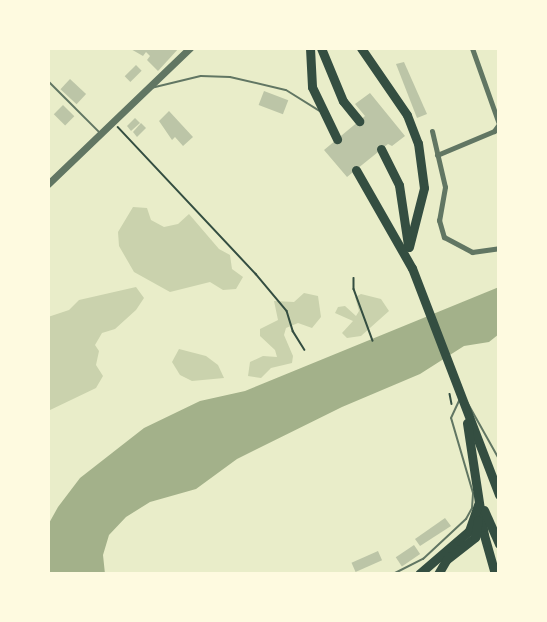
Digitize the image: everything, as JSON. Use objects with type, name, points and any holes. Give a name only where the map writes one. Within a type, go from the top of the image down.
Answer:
[{"type":"highway","points":[[310,48],[312,87],[321,112],[337,139]]},
{"type":"highway","points":[[321,48],[343,101],[359,121]]},
{"type":"highway","points":[[361,48],[407,115],[418,143],[424,188],[409,248]]},
{"type":"highway","points":[[381,149],[399,184],[412,268],[499,495]]},
{"type":"highway","points":[[356,170],[412,268]]},
{"type":"highway","points":[[462,403],[495,574]]},
{"type":"highway","points":[[479,500],[499,544]]},
{"type":"highway","points":[[439,574],[446,560],[475,537],[479,500]]},
{"type":"highway","points":[[419,574],[469,531],[479,500]]},
{"type":"street","points":[[48,184],[190,48]]},
{"type":"street","points":[[437,155],[494,131],[499,124],[472,48]]},
{"type":"street","points":[[432,131],[445,187],[439,220],[444,237],[472,252],[499,248]]},
{"type":"lane","points":[[148,89],[201,76],[230,77],[286,90],[321,112]]},
{"type":"lane","points":[[48,81],[101,134]]},
{"type":"lane","points":[[393,574],[423,559],[466,519],[472,508],[473,493],[451,418],[453,411],[462,403],[471,405],[499,459]]},
{"type":"path","points":[[114,122],[256,274],[287,311],[293,331],[305,350]]},
{"type":"path","points":[[354,278],[354,289],[373,341]]},
{"type":"path","points":[[449,389],[453,411]]},
{"type":"shaded area","points":[[133,207],[147,208],[151,220],[164,227],[178,224],[189,214],[219,249],[230,255],[232,269],[243,277],[236,289],[223,290],[210,282],[170,292],[134,272],[119,246],[118,232]]},
{"type":"shaded area","points":[[136,287],[144,298],[136,310],[115,329],[102,333],[95,345],[99,351],[96,365],[103,376],[96,388],[48,411],[48,317],[69,310],[79,300]]},
{"type":"shaded area","points":[[499,287],[499,334],[489,342],[464,346],[420,374],[342,407],[237,459],[196,489],[150,502],[126,517],[109,535],[103,555],[105,574],[48,574],[48,525],[58,507],[80,478],[144,428],[200,401],[245,391]]},
{"type":"shaded area","points":[[304,293],[318,296],[321,317],[312,328],[298,323],[286,328],[284,335],[293,356],[292,363],[271,368],[261,378],[248,376],[250,362],[263,356],[277,357],[275,350],[260,336],[260,329],[278,320],[274,301],[294,302]]},
{"type":"shaded area","points":[[361,294],[381,299],[389,311],[361,336],[347,338],[342,333],[353,321],[335,313],[338,307],[345,306],[356,316],[359,311],[355,297]]},
{"type":"shaded area","points":[[179,349],[206,356],[218,365],[224,378],[192,381],[180,375],[172,362]]},
{"type":"building","points":[[129,48],[148,50],[179,48],[158,71],[147,60],[150,56],[146,52],[143,56]]},
{"type":"building","points":[[404,62],[427,114],[417,118],[396,64]]},
{"type":"building","points":[[136,65],[142,71],[130,82],[125,76]]},
{"type":"building","points":[[70,79],[86,94],[77,104],[60,89]]},
{"type":"building","points":[[264,91],[288,100],[283,114],[259,105]]},
{"type":"building","points":[[370,93],[405,136],[392,146],[388,144],[347,177],[324,150],[365,116],[355,104]]},
{"type":"building","points":[[63,105],[74,116],[65,126],[54,114]]},
{"type":"building","points":[[169,111],[193,137],[183,146],[175,137],[172,140],[159,121]]},
{"type":"building","points":[[135,118],[140,123],[131,131],[127,126]]},
{"type":"building","points":[[141,123],[146,128],[137,137],[133,132]]},
{"type":"building","points":[[445,518],[451,526],[420,546],[415,539]]},
{"type":"building","points":[[414,545],[420,554],[402,566],[396,557]]},
{"type":"building","points":[[378,551],[382,560],[356,572],[352,563]]}]
